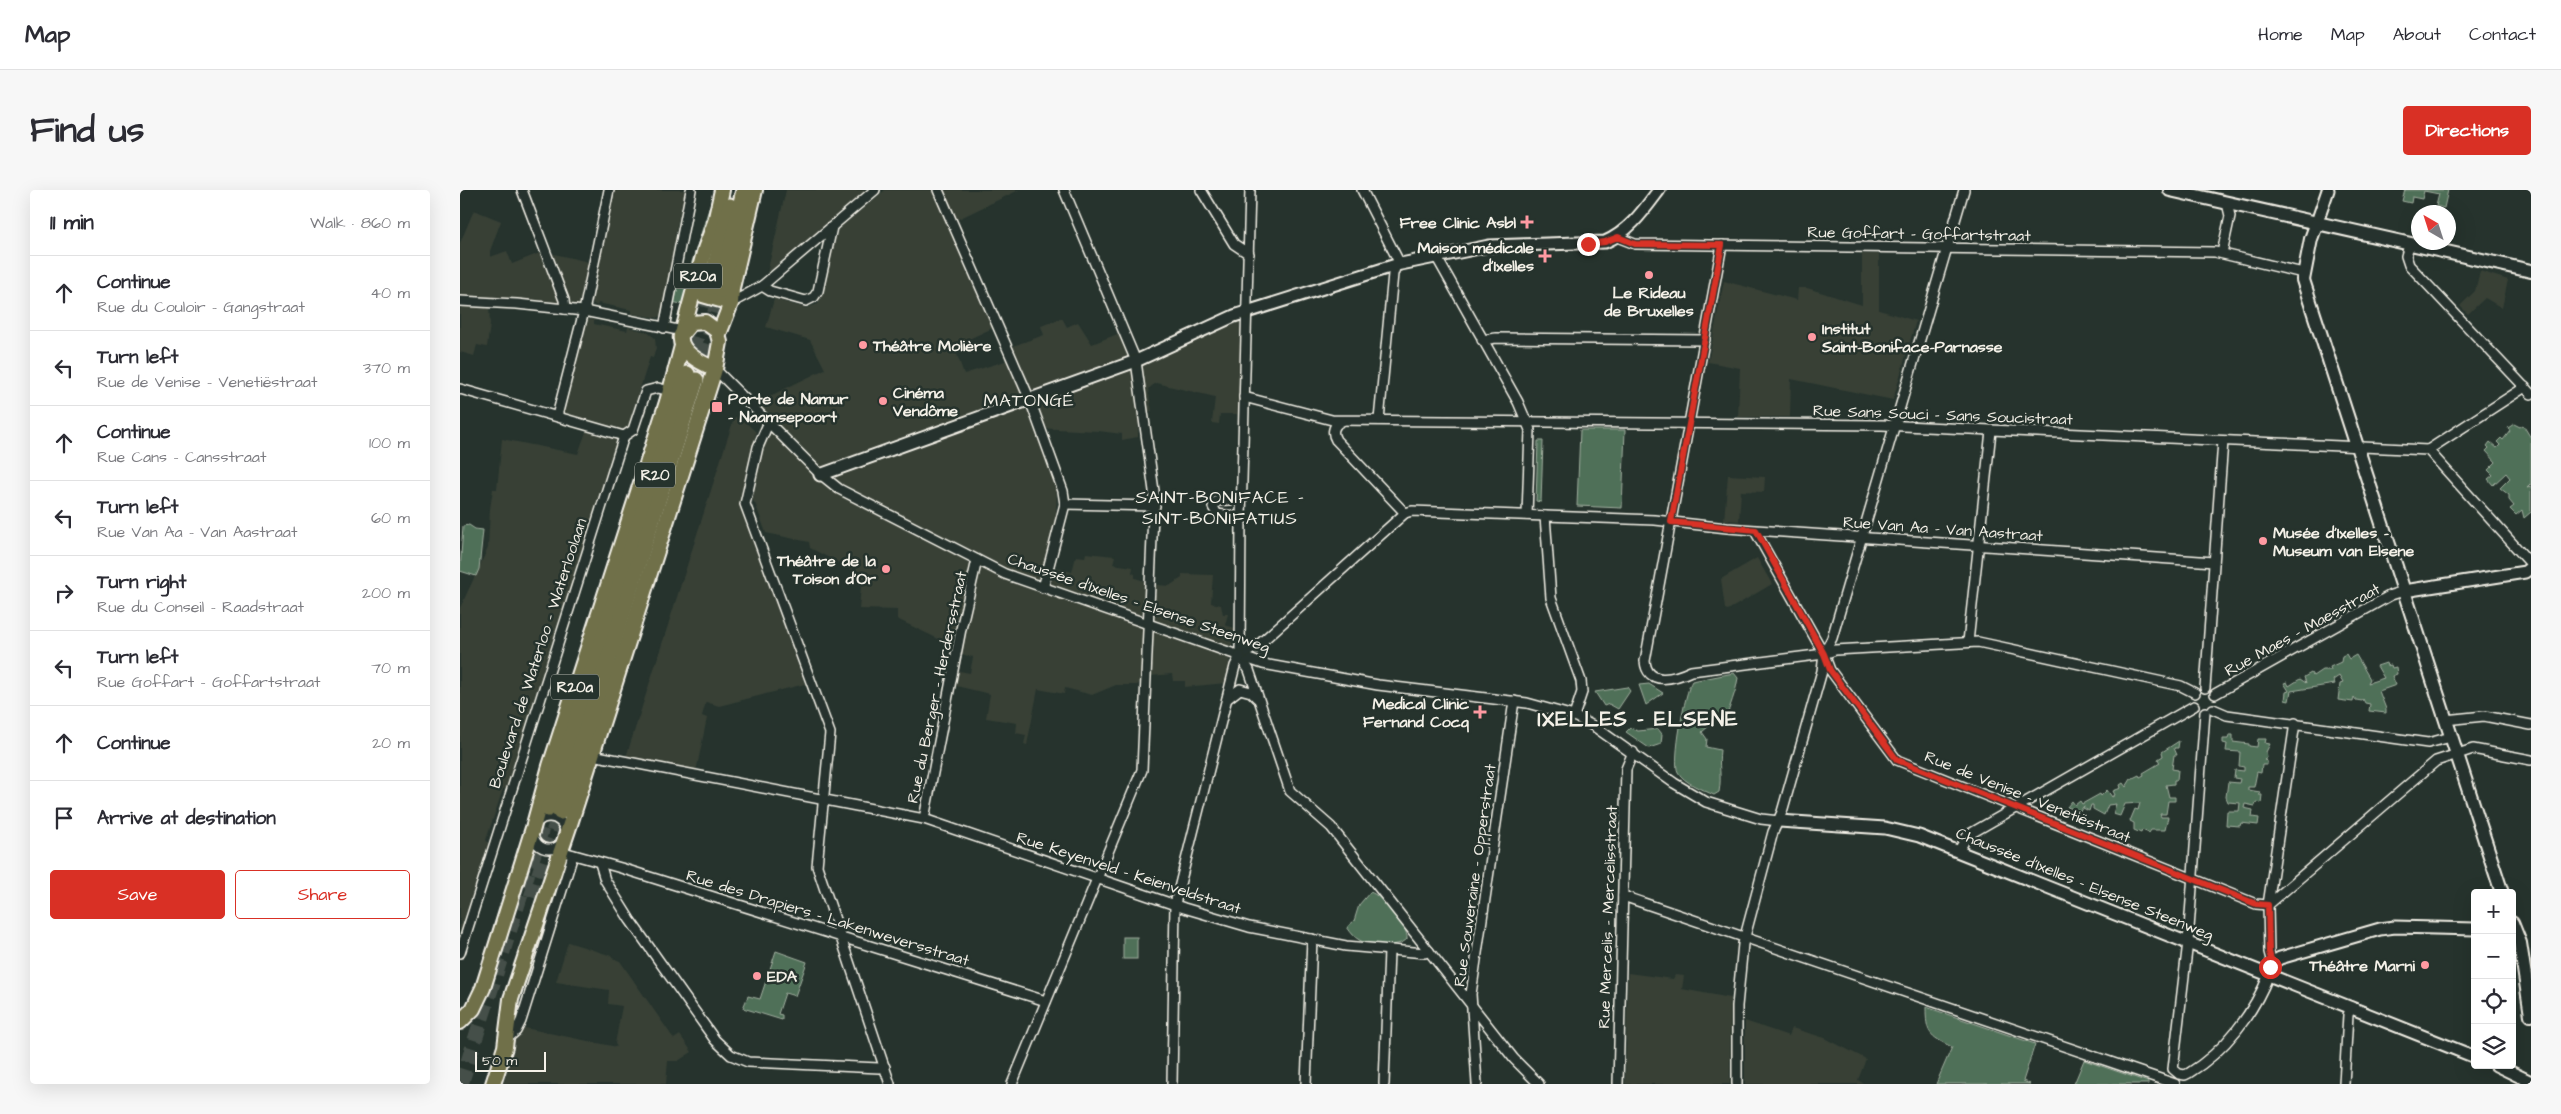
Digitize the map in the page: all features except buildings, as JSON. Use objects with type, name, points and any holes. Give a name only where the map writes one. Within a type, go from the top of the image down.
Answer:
[{"type":"highway","points":[[734,190],[716,288],[744,190]]},
{"type":"highway","name":"R20","points":[[554,810],[692,377]]},
{"type":"main road","name":"R20a","points":[[683,331],[705,249],[716,222],[722,190]]},
{"type":"main road","points":[[716,222],[701,293],[706,297],[731,303],[732,288],[755,190]]},
{"type":"main road","points":[[2170,190],[2316,225],[2531,272]]},
{"type":"main road","points":[[2316,225],[2303,273],[2303,280],[2501,889]]},
{"type":"main road","name":"R20a","points":[[719,334],[731,303]]},
{"type":"main road","points":[[702,321],[712,325],[719,334],[720,342],[712,365],[682,346],[683,331],[691,323],[702,321]]},
{"type":"main road","name":"R20a","points":[[460,1022],[473,1009],[481,994],[533,828],[550,766],[670,391],[682,346]]},
{"type":"main road","name":"R20a","points":[[493,1084],[507,1039],[511,999],[566,853],[565,837],[676,486],[712,365]]},
{"type":"main road","points":[[596,624],[628,578],[676,486]]},
{"type":"main road","points":[[626,531],[628,578]]},
{"type":"main road","points":[[2516,930],[2531,939]]},
{"type":"main road","points":[[2516,934],[2520,943],[2531,1015]]},
{"type":"street","points":[[522,190],[564,300],[565,309]]},
{"type":"street","points":[[557,416],[584,312],[609,190]]},
{"type":"street","points":[[664,328],[691,190]]},
{"type":"street","points":[[731,303],[766,289],[832,227],[875,190]]},
{"type":"street","points":[[938,190],[1030,400],[1063,491],[1065,504],[1043,588]]},
{"type":"street","points":[[1012,1084],[1142,770],[1147,624],[1155,506],[1136,361],[1064,190]]},
{"type":"street","points":[[1201,190],[1234,244],[1249,254]]},
{"type":"street","points":[[1172,1084],[1175,904],[1235,666],[1240,656],[1240,517],[1248,311],[1250,190]]},
{"type":"street","points":[[1362,190],[1398,260],[1393,274],[1378,420]]},
{"type":"street","points":[[820,475],[1136,361],[1204,329],[1248,311],[1396,265],[1508,244],[1588,244],[1605,242],[1618,237],[1644,210],[1659,190]]},
{"type":"street","points":[[1737,1084],[1737,1006],[1744,937],[1773,832],[1779,821],[1822,671],[1824,654],[1832,638],[1964,190]]},
{"type":"street","points":[[2316,225],[2328,190]]},
{"type":"street","points":[[2222,253],[2230,216],[2227,203]]},
{"type":"street","points":[[766,289],[806,302],[814,297],[818,291],[832,227]]},
{"type":"street","name":"Rue Goffart - Goffartstraat","points":[[1618,237],[1635,244],[2222,253],[2303,273]]},
{"type":"street","points":[[1722,245],[1645,661],[1646,670],[1650,676],[1658,679],[1681,675],[1691,671],[1824,654],[1836,650],[1978,642],[2181,686],[2195,693]]},
{"type":"street","points":[[2404,591],[2525,572],[2531,566],[2428,450],[2528,390],[2409,265],[2406,256],[2408,245]]},
{"type":"street","points":[[1436,256],[1518,402],[1530,430],[1527,516]]},
{"type":"street","points":[[460,301],[565,309],[683,331]]},
{"type":"street","points":[[1482,340],[1496,338],[1704,340]]},
{"type":"street","name":"Chaussée d'Ixelles - Elsense Steenweg","points":[[712,365],[820,475],[839,489],[1005,574],[1262,664],[1349,680],[1528,703],[1574,716],[1633,752],[1674,783],[1706,802],[1722,808],[1779,821],[1898,830],[1959,850],[2188,942],[2270,968],[2351,1007],[2471,1055]]},
{"type":"street","name":"Boulevard de Waterloo - Waterloolaan","points":[[460,953],[624,436],[633,430],[646,391],[658,388],[670,391]]},
{"type":"street","points":[[460,389],[624,436]]},
{"type":"street","name":"Rue Sans Souci - Sans Soucistraat","points":[[1244,397],[1332,420],[1344,421],[1894,426],[2428,450]]},
{"type":"street","points":[[1240,656],[1252,650],[1405,513],[1336,440],[1333,432],[1335,426],[1344,421]]},
{"type":"street","points":[[768,424],[758,447],[745,504],[830,733],[816,866],[890,1084]]},
{"type":"street","points":[[1968,642],[1991,430]]},
{"type":"street","points":[[2205,688],[2223,441]]},
{"type":"street","points":[[1240,517],[1216,514],[1213,507],[1217,501],[1241,499]]},
{"type":"street","points":[[1065,504],[1155,506]]},
{"type":"street","name":"Rue Van Aa - Van Aastraat","points":[[1405,513],[1412,511],[1655,520],[1756,530],[2214,562]]},
{"type":"street","points":[[1545,516],[1551,598],[1581,681],[1582,692],[1574,716]]},
{"type":"street","name":"Rue de Venise - Venetiëstraat","points":[[1756,530],[1824,654],[1830,670],[1897,760],[2256,904],[2268,905]]},
{"type":"street","name":"Rue du Berger - Herdersstraat","points":[[924,819],[956,652],[977,560]]},
{"type":"street","name":"Rue Maes - Maesstraat","points":[[2216,694],[2391,595],[2404,591]]},
{"type":"street","points":[[1240,656],[1249,670],[1290,791],[1331,827],[1430,950],[1514,1059],[1539,1084]]},
{"type":"street","points":[[2194,706],[2195,693],[2205,688]]},
{"type":"street","points":[[2205,688],[2216,694],[2217,702],[2209,711],[2188,942],[2173,1069],[2179,1074],[2185,1075],[2213,1055],[2233,1034],[2250,1011],[2270,968],[2281,958],[2380,929],[2395,927],[2471,929]]},
{"type":"street","points":[[1227,700],[1240,689],[1251,692],[1257,698]]},
{"type":"street","name":"Rue Souveraine - Opperstraat","points":[[1477,1084],[1471,994],[1514,701]]},
{"type":"street","points":[[1959,850],[1968,835],[2194,706],[2227,714],[2428,743],[2451,737]]},
{"type":"street","points":[[2445,720],[2484,716],[2531,725]]},
{"type":"street","points":[[2270,968],[2268,905],[2295,723]]},
{"type":"street","points":[[2268,905],[2436,761],[2473,749],[2531,760]]},
{"type":"street","name":"Rue Mercelis - Mercelisstraat","points":[[1618,1084],[1626,769],[1633,752]]},
{"type":"street","name":"Rue Keyenveld - Keienveldstraat","points":[[592,755],[924,819],[1175,904],[1249,927],[1389,951],[1424,953],[1430,950]]},
{"type":"street","points":[[554,817],[564,825],[565,837],[557,847],[544,849],[534,840],[533,828],[541,818],[554,817]]},
{"type":"street","name":"Rue des Drapiers - Lakenweversstraat","points":[[566,853],[1046,1001]]},
{"type":"street","points":[[600,863],[605,880],[630,920],[715,1040],[731,1055],[748,1062],[884,1067]]},
{"type":"street","points":[[1623,896],[2171,1084]]},
{"type":"street","points":[[1306,1084],[1312,939]]},
{"type":"street","points":[[1384,1084],[1389,951]]},
{"type":"street","points":[[2344,1084],[2348,1015],[2351,1007]]},
{"type":"street","points":[[2504,1069],[2531,1082]]},
{"type":"shaded area","points":[[613,190],[685,190],[675,237],[677,241],[664,310],[658,318],[631,314],[631,310],[598,303],[597,306],[590,302]]},
{"type":"shaded area","points":[[786,190],[869,190],[766,278]]},
{"type":"shaded area","points":[[885,190],[1019,190],[950,223],[995,327],[954,346],[964,374],[1005,361],[1004,349],[1044,335],[1041,326],[1062,318],[1067,327],[1078,322],[1092,344],[1120,333],[1131,360],[1239,319],[1239,424],[1237,414],[1220,414],[1219,424],[1212,423],[1215,397],[1156,383],[1148,389],[1152,411],[1139,414],[1138,437],[1122,440],[1122,434],[1036,428],[1057,488],[1056,516],[1048,557],[1055,567],[1072,572],[1076,556],[1085,557],[1086,553],[1115,556],[1113,564],[1133,567],[1132,573],[1135,574],[1135,578],[1158,585],[1169,586],[1182,578],[1182,574],[1213,575],[1211,603],[1221,605],[1223,614],[1228,614],[1225,625],[1235,628],[1226,683],[1185,687],[1185,681],[1173,681],[1172,674],[1151,676],[1137,685],[1116,685],[1092,695],[1065,688],[1064,694],[1038,689],[1027,745],[1024,744],[1026,735],[1016,733],[1017,723],[986,718],[990,694],[956,686],[959,671],[970,673],[973,657],[960,654],[953,646],[897,619],[897,610],[859,609],[862,575],[810,548],[809,542],[766,533],[755,503],[749,498],[761,449],[772,418],[758,404],[760,401],[825,369],[810,340],[766,327],[775,296],[778,297],[778,300],[806,308],[818,304],[838,229]]},
{"type":"shaded area","points":[[474,210],[501,221],[490,251],[490,257],[507,251],[512,264],[542,252],[562,304],[460,296],[460,243]]},
{"type":"shaded area","points":[[550,253],[589,262],[583,290],[585,291],[580,307],[571,306],[568,302]]},
{"type":"shaded area","name":"Institut Saint-Boniface-Parnasse","points":[[1862,254],[1879,254],[1879,310],[1916,321],[1893,400],[1791,379],[1790,417],[1738,417],[1740,368],[1708,362],[1724,281],[1797,300],[1798,288],[1807,288],[1862,305]]},
{"type":"shaded area","points":[[2480,271],[2508,280],[2502,308],[2485,298],[2468,314],[2460,306],[2475,291]]},
{"type":"shaded area","points":[[460,306],[489,307],[490,324],[487,347],[477,345],[474,356],[460,352]]},
{"type":"shaded area","points":[[582,318],[594,320],[594,324],[627,331],[628,327],[647,332],[655,338],[656,348],[653,358],[650,357],[631,417],[634,419],[628,428],[617,430],[619,444],[615,447],[510,777],[512,780],[508,788],[503,789],[486,840],[490,845],[488,853],[486,853],[460,934],[460,608],[488,548],[490,509],[493,489],[497,489],[502,439],[578,454],[590,421],[557,415]]},
{"type":"shaded area","points":[[739,416],[756,432],[741,507],[805,684],[719,706],[706,702],[702,716],[707,718],[696,772],[626,757],[734,418]]},
{"type":"shaded area","points":[[1728,475],[1765,477],[1764,492],[1741,491],[1739,521],[1724,520]]},
{"type":"shaded area","points":[[1757,558],[1772,584],[1728,610],[1725,609],[1721,579]]},
{"type":"shaded area","points":[[568,942],[612,956],[612,958],[620,961],[674,1039],[680,1035],[692,1052],[678,1061],[668,1061],[666,1084],[503,1084],[514,1049],[513,1040],[525,1028],[617,1047],[615,1044],[622,1006],[608,1004],[609,990],[556,982]]},
{"type":"shaded area","points":[[1628,973],[1673,979],[1675,975],[1684,976],[1682,989],[1731,998],[1730,1084],[1625,1084]]},
{"type":"shaded area","points":[[1745,1021],[1789,1036],[1792,1028],[1825,1038],[1866,1059],[1858,1080],[1864,1084],[1745,1084]]},
{"type":"green space","points":[[715,190],[713,209],[697,250],[682,304],[671,302],[677,272],[687,270],[691,265]]},
{"type":"green space","points":[[2405,190],[2448,190],[2445,205],[2436,205],[2439,194],[2424,191],[2422,199],[2412,197],[2411,203],[2402,201]]},
{"type":"green space","points":[[2514,424],[2520,427],[2523,425],[2531,438],[2531,484],[2527,488],[2531,487],[2531,512],[2524,518],[2522,510],[2516,515],[2510,509],[2514,506],[2509,500],[2509,495],[2500,488],[2510,478],[2506,473],[2493,485],[2488,479],[2493,475],[2488,470],[2496,462],[2486,451],[2489,448],[2487,446],[2490,442],[2497,448],[2500,445],[2497,442],[2501,438],[2503,440],[2510,431],[2508,428]]},
{"type":"green space","points":[[1580,430],[1625,430],[1622,508],[1577,506]]},
{"type":"green space","points":[[1538,441],[1543,441],[1541,502],[1536,501]]},
{"type":"green space","points":[[469,525],[475,529],[483,530],[479,569],[476,576],[460,571],[463,526]]},
{"type":"green space","points":[[2346,654],[2349,659],[2356,655],[2370,679],[2368,683],[2384,678],[2377,666],[2386,663],[2387,666],[2391,665],[2392,668],[2396,667],[2397,674],[2392,676],[2396,685],[2379,691],[2386,713],[2369,711],[2370,704],[2365,703],[2363,699],[2362,701],[2356,700],[2354,697],[2353,702],[2338,700],[2340,684],[2343,683],[2339,676],[2333,680],[2335,684],[2291,691],[2289,701],[2285,700],[2286,692],[2289,691],[2284,683],[2287,682],[2289,686],[2300,679],[2306,683],[2304,677],[2311,673],[2313,676],[2322,670],[2331,670],[2330,667],[2341,662],[2342,656]]},
{"type":"green space","points":[[1734,673],[1738,678],[1726,721],[1711,718],[1709,726],[1702,732],[1707,739],[1706,747],[1720,750],[1720,786],[1719,792],[1714,795],[1689,783],[1678,772],[1677,755],[1680,726],[1692,681]]},
{"type":"green space","points":[[1649,684],[1663,693],[1646,705],[1639,685]]},
{"type":"green space","points":[[1627,687],[1630,691],[1618,709],[1609,704],[1604,706],[1595,692]]},
{"type":"green space","points":[[1630,728],[1638,731],[1658,729],[1662,734],[1661,744],[1649,748],[1626,732]]},
{"type":"green space","points":[[2229,735],[2233,735],[2233,742],[2249,744],[2249,746],[2257,747],[2258,739],[2266,739],[2265,743],[2270,744],[2266,752],[2267,758],[2264,760],[2267,761],[2267,765],[2262,765],[2261,773],[2257,772],[2254,787],[2248,787],[2248,790],[2260,792],[2259,795],[2262,795],[2261,803],[2256,802],[2255,806],[2245,804],[2244,808],[2253,810],[2252,817],[2259,818],[2258,825],[2241,823],[2240,826],[2226,825],[2227,811],[2239,811],[2240,803],[2228,802],[2226,797],[2228,782],[2239,783],[2240,779],[2234,778],[2235,770],[2244,771],[2244,767],[2239,766],[2240,752],[2226,751],[2227,744],[2223,743],[2223,739],[2228,739]]},
{"type":"green space","points":[[2179,741],[2178,748],[2174,748],[2177,755],[2174,755],[2172,769],[2178,770],[2177,780],[2174,780],[2174,784],[2166,785],[2169,797],[2175,797],[2175,801],[2168,801],[2166,814],[2160,814],[2161,817],[2168,817],[2165,830],[2151,830],[2149,833],[2142,830],[2141,833],[2134,830],[2134,823],[2130,821],[2135,809],[2138,810],[2140,803],[2125,804],[2120,816],[2113,814],[2116,804],[2108,805],[2104,815],[2093,809],[2093,805],[2091,805],[2089,811],[2083,808],[2084,806],[2080,811],[2067,807],[2072,801],[2075,805],[2080,801],[2082,804],[2100,794],[2101,796],[2107,790],[2112,797],[2115,795],[2113,791],[2121,788],[2120,785],[2123,783],[2126,787],[2131,779],[2144,775],[2143,773],[2160,763],[2158,759],[2163,756],[2162,752]]},
{"type":"green space","points":[[1370,892],[1381,899],[1399,919],[1406,933],[1407,939],[1403,942],[1392,945],[1366,943],[1357,938],[1347,927],[1354,921],[1359,905]]},
{"type":"green space","points":[[1123,937],[1137,937],[1137,959],[1123,959]]},
{"type":"green space","points":[[776,951],[807,962],[795,996],[785,993],[778,1014],[782,1015],[782,1020],[743,1008],[748,996],[760,999]]},
{"type":"green space","points":[[1926,1007],[2035,1044],[2023,1081],[2030,1084],[1936,1084],[1952,1047],[1938,1040],[1930,1033]]},
{"type":"green space","points":[[2084,1060],[2148,1082],[2148,1084],[2074,1084]]},
{"type":"tunnel","points":[[687,374],[710,287]]},
{"type":"tunnel","points":[[696,380],[721,290]]},
{"type":"tunnel","points":[[461,1084],[548,809]]},
{"type":"tunnel","points":[[531,897],[560,812]]},
{"type":"tunnel","points":[[529,985],[541,919]]},
{"type":"place","name":"Free Clinic Asbl","points":[[1527,222]]},
{"type":"place","name":"Maison médicale d'Ixelles","points":[[1545,256]]},
{"type":"place","name":"Le Rideau de Bruxelles","points":[[1649,275]]},
{"type":"place","name":"Institut Saint-Boniface-Parnasse","points":[[1812,337]]},
{"type":"place","name":"Théâtre Molière","points":[[863,345]]},
{"type":"place","name":"Cinéma Vendôme","points":[[883,401]]},
{"type":"place","name":"Porte de Namur - Naamsepoort","points":[[717,407]]},
{"type":"place","name":"Musée d'Ixelles - Museum van Elsene","points":[[2263,541]]},
{"type":"place","name":"Théâtre de la Toison d’Or","points":[[886,569]]},
{"type":"place","name":"Medical Clinic Fernand Cocq","points":[[1480,712]]},
{"type":"place","name":"Théâtre Marni","points":[[2425,965]]},
{"type":"place","name":"EDA","points":[[757,976]]},
{"type":"district","name":"MATONGÉ","points":[[1029,400]]},
{"type":"district","name":"SAINT-BONIFACE - SINT-BONIFATIUS","points":[[1220,507]]},
{"type":"district","name":"IXELLES - ELSENE","points":[[1638,719]]},
{"type":"route","points":[[1588,244],[1605,242],[1618,237],[1635,244],[1722,245],[1671,522],[1756,530],[1815,636],[1830,670],[1897,760],[2256,904],[2268,905],[2269,952],[2272,963],[2270,967]]}]
